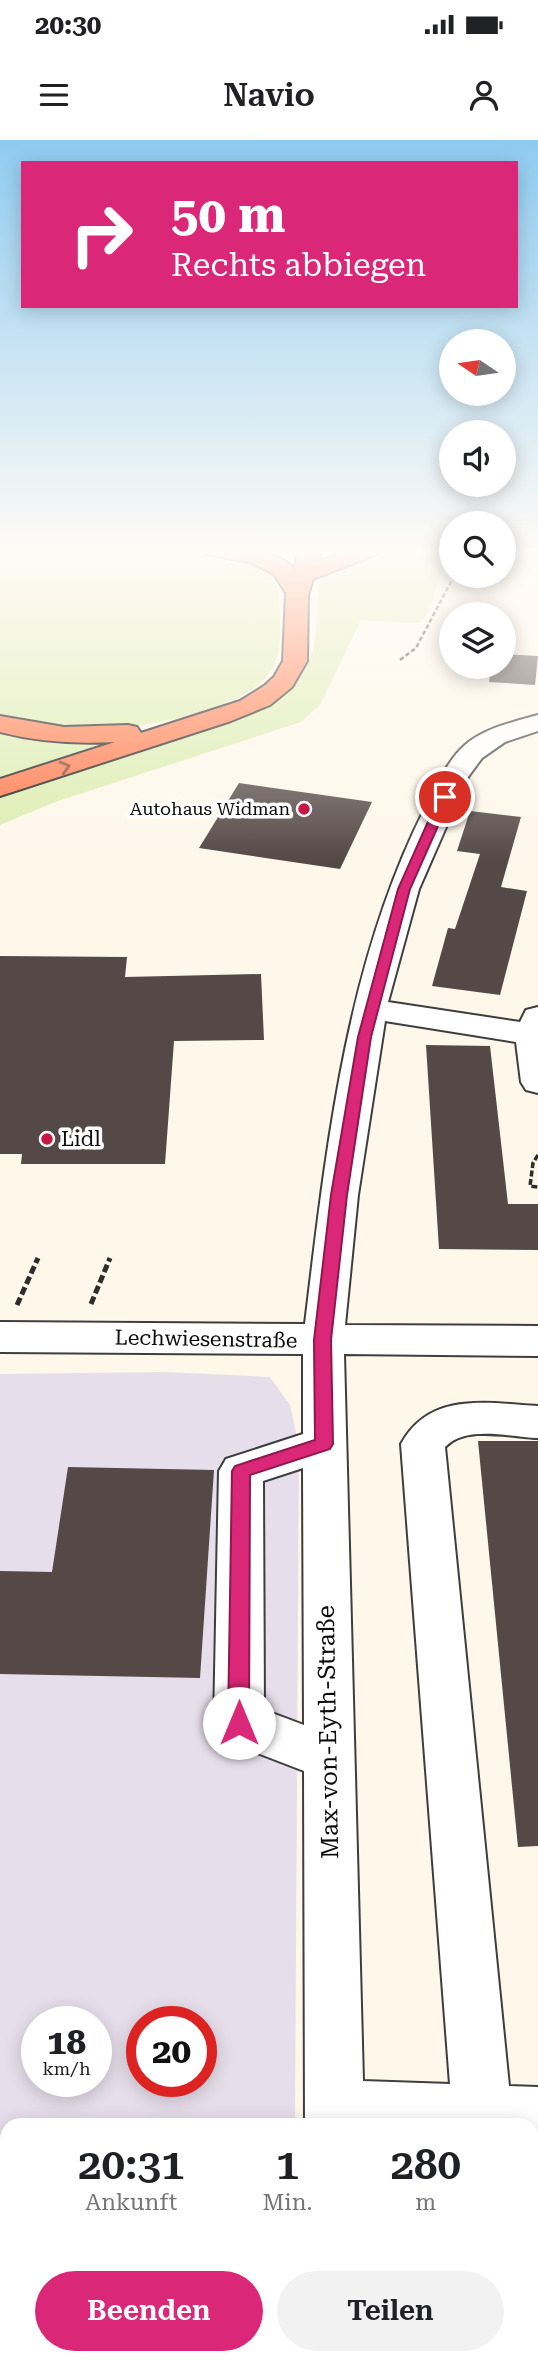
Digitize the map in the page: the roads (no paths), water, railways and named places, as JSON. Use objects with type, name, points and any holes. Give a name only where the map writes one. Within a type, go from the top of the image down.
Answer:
[{"type":"highway","points":[[0,788],[238,711],[265,697],[283,681],[294,664],[297,653]]},
{"type":"highway","points":[[0,724],[38,732],[74,735],[183,728]]},
{"type":"street","name":"Max-von-Eyth-Straße","points":[[335,2117],[323,1340],[339,1195],[370,1009],[404,889],[455,777],[473,752],[496,736],[538,723]]},
{"type":"street","points":[[370,1009],[535,1026],[538,1082]]},
{"type":"street","name":"Lechwiesenstraße","points":[[6,1327],[323,1340],[538,1341]]},
{"type":"street","points":[[335,2117],[510,2116],[423,1444],[429,1432],[442,1424],[465,1420],[538,1422]]},
{"type":"street","points":[[324,1444],[241,1471],[239,1723],[328,1757]]},
{"type":"place","name":"Autohaus Widman","points":[[304,809]]},
{"type":"place","name":"Lidl","points":[[47,1139]]}]
